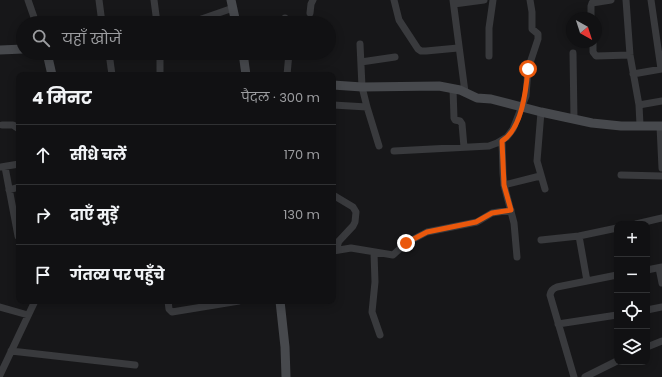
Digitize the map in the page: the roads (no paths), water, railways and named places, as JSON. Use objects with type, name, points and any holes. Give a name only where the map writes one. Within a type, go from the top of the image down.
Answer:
[{"type":"street","points":[[28,0],[34,16]]},
{"type":"street","points":[[99,0],[100,16]]},
{"type":"street","points":[[154,0],[156,16]]},
{"type":"street","points":[[310,13],[311,4],[314,0]]},
{"type":"street","points":[[394,0],[399,20],[418,49],[426,51],[458,48]]},
{"type":"street","points":[[465,92],[458,48],[454,2],[484,0]]},
{"type":"street","points":[[489,56],[489,28],[494,0]]},
{"type":"street","points":[[394,151],[489,146],[502,141],[507,137],[514,129],[522,107],[527,90],[528,69],[538,39],[538,34],[532,29],[530,0]]},
{"type":"street","points":[[591,12],[592,3],[611,0]]},
{"type":"street","points":[[626,0],[630,55],[639,105],[640,125]]},
{"type":"street","points":[[633,74],[662,69],[651,0]]},
{"type":"street","points":[[205,16],[232,4],[235,16]]},
{"type":"street","points":[[360,44],[362,87],[379,146]]},
{"type":"street","points":[[593,48],[596,56],[630,55]]},
{"type":"street","points":[[0,50],[16,49]]},
{"type":"street","points":[[573,53],[574,119]]},
{"type":"street","points":[[361,62],[396,57]]},
{"type":"street","points":[[48,60],[51,72]]},
{"type":"street","points":[[110,60],[112,72]]},
{"type":"street","points":[[160,60],[160,72]]},
{"type":"street","points":[[244,60],[246,72]]},
{"type":"street","points":[[287,72],[288,60]]},
{"type":"street","points":[[336,85],[362,87],[422,85],[439,86],[453,88],[465,92],[473,97],[491,99],[574,119],[611,125],[661,126],[662,168]]},
{"type":"street","points":[[453,88],[454,118],[462,124],[464,147]]},
{"type":"street","points":[[639,105],[662,101]]},
{"type":"street","points":[[336,105],[367,107]]},
{"type":"street","points":[[541,112],[536,161],[545,189]]},
{"type":"street","points":[[2,125],[13,125],[16,127]]},
{"type":"street","points":[[502,141],[504,185],[516,229],[517,257]]},
{"type":"street","points":[[16,165],[2,167],[9,190],[16,226]]},
{"type":"street","points":[[621,175],[662,176]]},
{"type":"street","points":[[504,185],[540,176]]},
{"type":"street","points":[[9,190],[16,188]]},
{"type":"street","points":[[336,197],[353,207],[356,212],[353,226],[339,240],[336,246]]},
{"type":"street","points":[[336,250],[351,248],[393,255],[406,243],[427,232],[476,222],[492,213],[511,210]]},
{"type":"street","points":[[649,221],[662,218]]},
{"type":"street","points":[[541,240],[579,236],[614,229]]},
{"type":"street","points":[[579,236],[587,281]]},
{"type":"street","points":[[374,253],[375,282],[372,312],[380,335]]},
{"type":"street","points":[[650,270],[661,268],[662,283]]},
{"type":"street","points":[[574,377],[550,295],[551,291],[557,287],[614,276]]},
{"type":"street","points":[[0,375],[34,304]]},
{"type":"street","points":[[168,304],[169,309],[172,312],[221,304]]},
{"type":"street","points":[[280,304],[285,347],[286,377]]},
{"type":"street","points":[[650,309],[662,307]]},
{"type":"street","points":[[0,308],[28,315]]},
{"type":"street","points":[[558,324],[614,315]]},
{"type":"street","points":[[650,346],[662,341]]},
{"type":"street","points":[[11,351],[135,365]]},
{"type":"street","points":[[585,377],[598,374],[614,364]]}]
